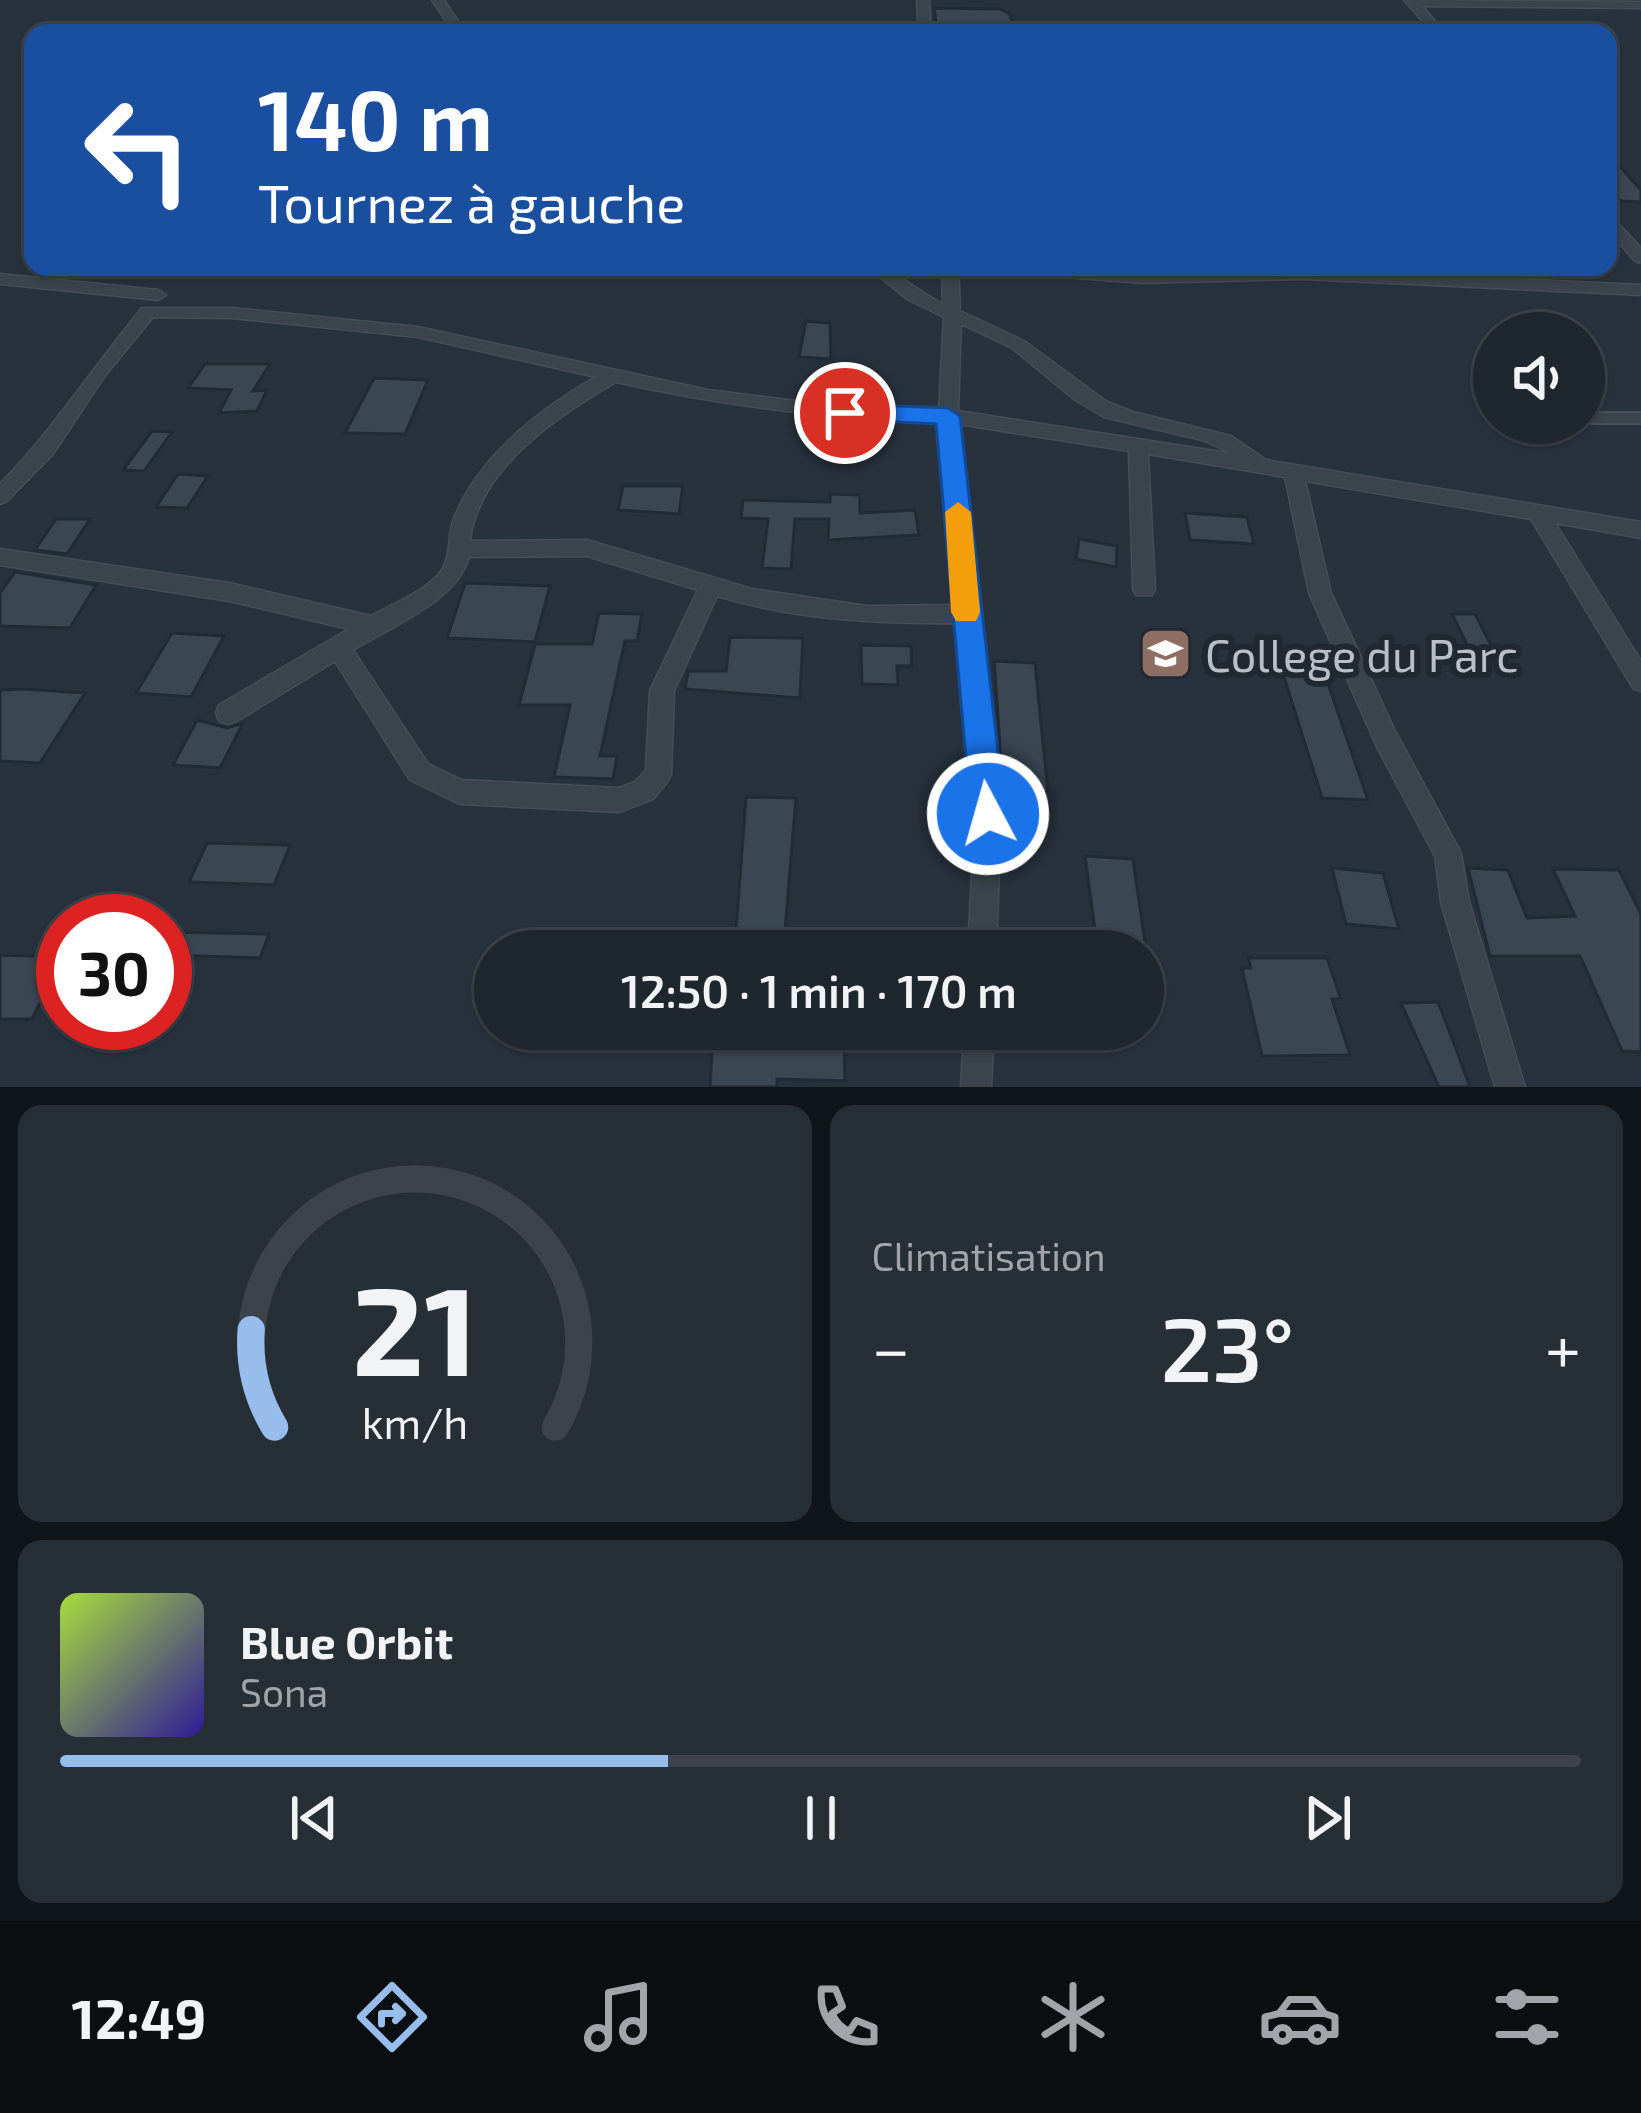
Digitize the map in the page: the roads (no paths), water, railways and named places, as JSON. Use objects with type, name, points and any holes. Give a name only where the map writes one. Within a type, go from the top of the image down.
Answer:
[{"type":"street","points":[[1411,2],[1641,5]]},
{"type":"street","points":[[1617,231],[1641,258]]},
{"type":"street","points":[[885,276],[896,288],[1037,358],[1059,382],[1112,412],[1209,434],[1240,446],[1258,463]]},
{"type":"street","points":[[950,276],[953,343],[948,416],[988,814],[983,930]]},
{"type":"street","points":[[1115,276],[1223,276]]},
{"type":"street","points":[[1346,276],[1641,290]]},
{"type":"street","points":[[0,279],[158,295]]},
{"type":"street","points":[[0,496],[46,448],[148,312],[232,313],[418,332],[708,396],[845,413],[948,416],[1258,463],[1540,517],[1641,530]]},
{"type":"street","points":[[228,713],[442,585],[456,572],[462,549],[461,523],[476,494],[526,436],[574,397],[616,374]]},
{"type":"street","points":[[1138,445],[1144,589]]},
{"type":"street","points":[[1293,470],[1321,593],[1386,739],[1448,853],[1455,902],[1510,1087]]},
{"type":"street","points":[[1540,517],[1641,681]]},
{"type":"street","points":[[462,549],[586,548],[710,588],[867,615],[966,614]]},
{"type":"street","points":[[0,557],[229,592],[374,626]]},
{"type":"street","points":[[340,649],[419,772],[460,792],[619,800],[644,790],[658,774],[662,691],[710,588]]},
{"type":"street","points":[[976,1087],[978,1050]]},
{"type":"lane","points":[[1605,418],[1641,418]]},
{"type":"place","name":"College du Parc","points":[[1166,654]]}]
